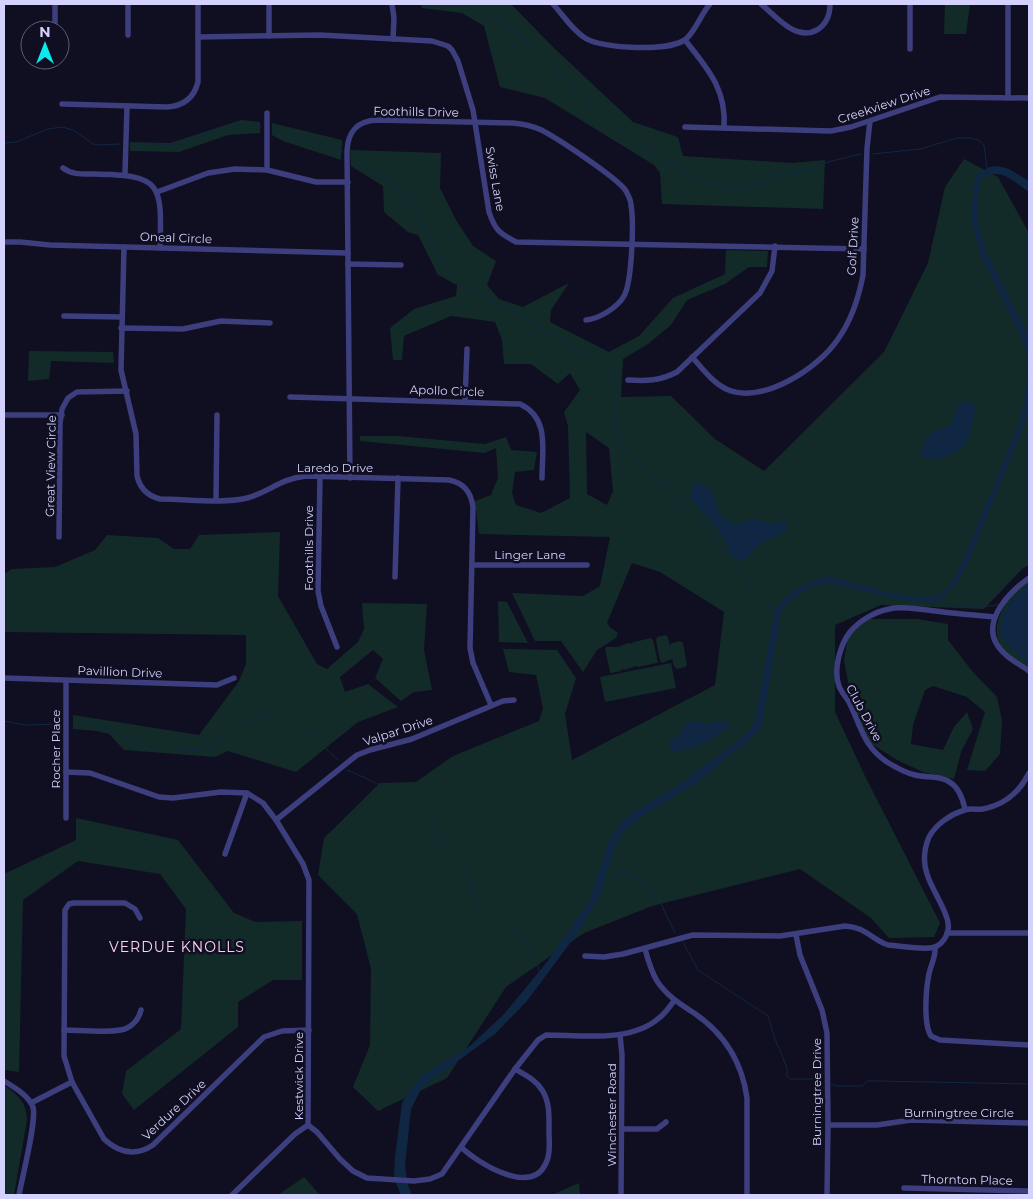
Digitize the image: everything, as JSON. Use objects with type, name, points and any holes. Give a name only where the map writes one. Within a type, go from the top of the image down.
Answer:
[{"type":"street","points":[[55,4],[55,20]]},
{"type":"street","points":[[128,4],[128,35]]},
{"type":"street","points":[[62,104],[173,107],[187,100],[194,92],[198,82],[198,4]]},
{"type":"street","points":[[268,4],[269,36]]},
{"type":"street","points":[[392,4],[394,18],[393,39]]},
{"type":"street","points":[[553,4],[579,33],[598,44],[661,47],[685,40],[710,4]]},
{"type":"street","points":[[762,4],[790,28],[800,33],[807,33],[817,30],[825,24],[829,16],[830,4]]},
{"type":"street","points":[[910,4],[910,49]]},
{"type":"street","points":[[1008,4],[1008,98]]},
{"type":"street","name":"Swiss Lane","points":[[198,37],[320,35],[439,43],[452,50],[458,61],[468,92],[475,123],[489,212],[501,234],[516,242],[864,249]]},
{"type":"street","points":[[685,40],[709,71],[717,86],[723,100],[724,128]]},
{"type":"street","name":"Creekview Drive","points":[[685,127],[831,131],[845,129],[940,98],[1029,98]]},
{"type":"street","points":[[126,174],[127,106]]},
{"type":"street","points":[[266,170],[267,113]]},
{"type":"street","name":"Foothills Drive","points":[[350,478],[348,143],[352,132],[359,124],[377,120],[523,124],[540,130],[617,181],[626,191],[632,206],[630,280],[625,295],[611,309],[593,320],[586,320]]},
{"type":"street","name":"Golf Drive","points":[[692,357],[719,385],[742,393],[762,391],[776,386],[802,373],[826,354],[843,331],[861,285],[867,148],[870,121]]},
{"type":"street","points":[[64,168],[74,173],[126,174],[145,180],[157,192],[161,210],[160,248]]},
{"type":"street","points":[[157,192],[220,171],[235,169],[266,170],[316,182],[348,182]]},
{"type":"street","name":"Oneal Circle","points":[[4,242],[348,253]]},
{"type":"street","points":[[628,380],[660,380],[676,372],[764,288],[774,266],[775,246]]},
{"type":"street","name":"Laredo Drive","points":[[124,247],[121,370],[136,434],[137,476],[144,491],[160,499],[216,500],[245,498],[296,477],[448,480],[466,488],[472,499],[473,507],[471,657],[491,705]]},
{"type":"street","points":[[348,264],[401,264]]},
{"type":"street","points":[[64,316],[122,317]]},
{"type":"street","points":[[121,328],[183,328],[220,321],[270,322]]},
{"type":"street","points":[[465,401],[467,349]]},
{"type":"street","name":"Great View Circle","points":[[59,537],[62,415],[65,402],[72,394],[78,392],[127,391]]},
{"type":"street","name":"Apollo Circle","points":[[290,397],[520,404],[536,415],[542,426],[542,478]]},
{"type":"street","points":[[4,414],[62,415]]},
{"type":"street","points":[[216,500],[217,415]]},
{"type":"street","name":"Foothills Drive","points":[[320,477],[318,591],[337,647]]},
{"type":"street","points":[[395,577],[398,478]]},
{"type":"street","name":"Linger Lane","points":[[472,565],[587,565]]},
{"type":"street","points":[[1029,578],[1003,602],[995,617],[993,630],[996,642],[1007,656],[1029,671]]},
{"type":"street","name":"Club Drive","points":[[965,810],[962,798],[953,784],[939,778],[913,774],[887,762],[873,751],[860,732],[849,702],[838,686],[838,661],[846,636],[862,621],[878,612],[891,608],[995,617]]},
{"type":"street","name":"Pavillion Drive","points":[[4,678],[217,685],[234,678]]},
{"type":"street","name":"Rocher Place","points":[[66,681],[66,818]]},
{"type":"street","name":"Valpar Drive","points":[[276,820],[357,755],[412,739],[503,700],[514,700]]},
{"type":"street","points":[[66,772],[90,773],[159,797],[174,798],[222,792],[246,793],[225,854]]},
{"type":"street","points":[[585,956],[604,957],[622,954],[683,937],[701,934],[780,936],[853,926],[864,930],[888,945],[935,947],[943,941],[947,933],[948,922],[927,875],[924,854],[929,838],[937,826],[946,819],[965,810],[981,809],[1004,802],[1024,784],[1029,773]]},
{"type":"street","points":[[1024,784],[1029,789]]},
{"type":"street","name":"Kestwick Drive","points":[[246,793],[263,803],[276,820],[304,864],[309,880],[308,1125],[354,1172],[367,1178],[389,1181],[430,1179],[442,1174],[462,1148],[515,1069],[538,1040],[546,1035],[620,1035],[641,1030],[660,1018],[674,1001]]},
{"type":"street","name":"Verdure Drive","points":[[140,918],[135,909],[125,903],[77,902],[69,904],[65,910],[64,1056],[72,1082],[104,1139],[111,1146],[124,1152],[136,1153],[146,1150],[264,1038],[282,1031],[309,1030]]},
{"type":"street","points":[[947,933],[1029,933]]},
{"type":"street","name":"Burningtree Drive","points":[[796,934],[800,955],[822,1010],[826,1026],[827,1195]]},
{"type":"street","points":[[935,947],[929,972],[927,995],[927,1027],[931,1036],[940,1040],[1029,1045]]},
{"type":"street","points":[[645,949],[658,982],[674,1001],[716,1031],[732,1051],[742,1074],[748,1108],[747,1195]]},
{"type":"street","points":[[64,1030],[122,1030],[139,1018],[141,1010]]},
{"type":"street","name":"Winchester Road","points":[[620,1035],[622,1055],[621,1195]]},
{"type":"street","points":[[462,1148],[485,1166],[511,1176],[529,1177],[545,1167],[549,1145],[549,1106],[542,1088],[515,1069]]},
{"type":"street","points":[[4,1081],[15,1088],[31,1103],[33,1108],[34,1122],[19,1195]]},
{"type":"street","points":[[31,1103],[72,1082]]},
{"type":"street","name":"Burningtree Circle","points":[[828,1125],[877,1126],[911,1120],[1029,1123]]},
{"type":"street","points":[[622,1129],[656,1129],[666,1122]]},
{"type":"street","points":[[232,1195],[295,1134],[308,1125]]},
{"type":"street","name":"Thornton Place","points":[[904,1188],[976,1193],[1029,1191]]},
{"type":"green space","points":[[421,4],[511,4],[554,48],[633,122],[678,137],[683,156],[792,163],[825,160],[823,209],[662,204],[660,173],[654,165],[545,98],[500,87],[484,26],[462,13],[422,8]]},
{"type":"green space","points":[[945,4],[970,4],[966,34],[944,34]]},
{"type":"green space","points":[[241,120],[260,122],[260,133],[228,135],[179,152],[130,151],[130,142],[170,143]]},
{"type":"green space","points":[[272,123],[342,140],[341,160],[283,141],[272,135]]},
{"type":"green space","points":[[350,150],[441,153],[440,188],[456,220],[473,246],[496,261],[487,285],[499,299],[523,307],[569,283],[551,310],[550,322],[609,352],[639,336],[673,298],[725,274],[726,250],[768,251],[767,267],[749,267],[725,284],[687,300],[671,325],[648,344],[623,359],[621,397],[671,396],[715,439],[764,471],[884,352],[928,263],[945,187],[964,159],[998,177],[1029,233],[1029,565],[1022,569],[984,609],[881,605],[835,625],[835,712],[865,776],[940,923],[934,937],[889,938],[871,918],[800,869],[652,906],[584,933],[506,987],[447,1078],[378,1111],[353,1087],[370,1045],[371,969],[357,914],[318,875],[324,838],[380,783],[416,782],[453,756],[539,721],[543,708],[536,675],[509,672],[503,649],[557,650],[576,678],[565,714],[572,760],[715,685],[724,612],[660,572],[632,563],[607,623],[618,633],[616,638],[597,650],[583,672],[561,641],[535,641],[512,593],[583,596],[600,586],[610,537],[479,534],[475,501],[491,495],[498,478],[496,448],[485,453],[360,441],[360,436],[397,436],[485,444],[506,437],[511,450],[537,452],[534,470],[515,472],[512,493],[516,505],[541,513],[570,498],[568,426],[564,412],[580,390],[570,373],[558,384],[531,364],[504,364],[502,340],[495,322],[451,316],[404,336],[402,360],[393,360],[390,328],[414,309],[456,296],[457,285],[438,275],[418,235],[408,232],[384,212],[383,186],[351,166]],"holes":[[[586,432],[609,448],[613,491],[607,505],[587,494]]]},
{"type":"green space","points":[[29,351],[113,352],[114,363],[51,361],[49,379],[28,381]]},
{"type":"green space","points":[[280,532],[278,596],[317,664],[327,669],[358,642],[364,629],[362,603],[427,604],[424,650],[432,690],[414,692],[401,701],[375,678],[383,659],[373,650],[340,677],[345,692],[368,684],[398,707],[358,722],[296,772],[228,751],[215,757],[124,750],[109,734],[73,729],[73,715],[199,735],[239,681],[246,664],[246,635],[4,632],[4,574],[12,569],[55,567],[95,550],[107,535],[158,538],[174,549],[190,549],[199,535]]},
{"type":"green space","points":[[1029,580],[1029,668],[1004,650],[999,641],[997,631],[998,621],[1007,602]]},
{"type":"green space","points":[[498,601],[507,602],[528,643],[499,642]]},
{"type":"green space","points":[[866,619],[917,619],[948,624],[948,640],[972,671],[997,697],[1002,720],[1000,754],[985,771],[967,770],[985,712],[967,697],[933,686],[925,690],[913,725],[911,744],[943,750],[954,727],[967,712],[973,729],[961,752],[954,779],[923,772],[897,760],[864,739],[852,703],[844,660],[849,630]]},
{"type":"green space","points":[[666,635],[670,645],[680,641],[683,643],[687,665],[685,667],[677,669],[672,659],[662,663],[660,661],[656,640],[657,637]]},
{"type":"green space","points":[[651,638],[657,663],[610,672],[606,647],[618,647]]},
{"type":"green space","points":[[671,663],[676,688],[605,702],[600,677]]},
{"type":"green space","points":[[76,818],[178,840],[234,913],[255,922],[302,921],[302,980],[273,980],[238,1002],[238,1027],[134,1110],[122,1094],[126,1071],[181,1029],[186,909],[160,874],[78,861],[23,900],[19,1072],[4,1070],[4,874],[76,840]]},
{"type":"green space","points":[[4,1085],[23,1103],[27,1120],[14,1195],[4,1195]]},
{"type":"green space","points":[[304,1177],[320,1195],[278,1195]]},
{"type":"green space","points":[[579,1183],[580,1195],[552,1195]]},
{"type":"water","points":[[998,166],[1009,169],[1029,181],[1029,192],[1006,176],[993,174],[987,176],[980,180],[977,206],[979,226],[986,251],[1028,335],[1029,399],[1025,423],[959,581],[937,603],[908,601],[828,583],[812,586],[788,602],[781,613],[762,725],[756,734],[698,782],[641,817],[623,833],[613,852],[601,893],[579,931],[527,1001],[495,1034],[422,1087],[411,1109],[405,1166],[408,1185],[412,1195],[401,1195],[394,1178],[395,1157],[402,1103],[408,1093],[420,1077],[470,1046],[504,1014],[547,962],[590,900],[609,841],[618,826],[633,812],[679,785],[750,730],[755,721],[774,615],[783,600],[806,584],[815,580],[832,577],[886,591],[928,597],[945,591],[958,572],[1020,421],[1027,382],[1028,358],[1022,339],[980,254],[971,214],[975,176],[989,167]]},
{"type":"water","points":[[966,401],[971,402],[975,409],[970,433],[965,445],[953,454],[938,459],[930,459],[919,454],[931,433],[951,425],[958,405]]},
{"type":"water","points":[[697,482],[709,488],[720,512],[730,522],[737,523],[760,519],[768,523],[787,522],[787,529],[761,543],[752,551],[748,558],[736,559],[732,557],[725,541],[715,526],[691,501],[692,488]]},
{"type":"water","points":[[1029,584],[1029,663],[1006,643],[1001,635],[1000,628],[1008,606]]},
{"type":"water","points":[[689,721],[711,724],[718,721],[727,721],[729,725],[712,739],[686,749],[672,751],[669,744],[671,740],[678,736]]},
{"type":"waterway","points":[[470,4],[484,14],[498,19],[516,32],[549,66],[640,146],[702,181],[743,189],[757,185],[780,174],[803,172],[828,162],[861,154]]},
{"type":"waterway","points":[[134,145],[176,144],[237,125],[261,127]]},
{"type":"waterway","points":[[4,143],[16,142],[48,129],[62,127],[73,130],[93,144],[120,144]]},
{"type":"waterway","points":[[273,130],[343,152]]},
{"type":"waterway","points":[[873,154],[920,149],[957,138],[969,138],[978,140],[984,145],[987,169]]},
{"type":"waterway","points":[[355,160],[405,192],[424,227],[434,251],[465,287],[560,338],[616,377],[618,385],[616,436],[621,447],[701,519],[719,546],[775,611]]},
{"type":"waterway","points":[[939,599],[954,606],[994,606],[996,604],[999,606]]},
{"type":"waterway","points":[[75,723],[91,724],[106,728],[142,747],[169,746],[183,750],[204,750],[213,747],[249,720],[275,712],[283,714],[299,725],[338,760]]},
{"type":"waterway","points":[[4,721],[26,725],[58,724]]},
{"type":"waterway","points":[[347,770],[393,792],[425,814],[435,826],[450,855],[467,870],[471,892],[477,903],[531,949],[539,971]]},
{"type":"waterway","points":[[602,887],[617,874],[625,872],[632,874],[660,902],[675,933]]},
{"type":"waterway","points":[[683,942],[698,970],[768,1016],[787,1068],[787,1076],[790,1079],[822,1079]]},
{"type":"waterway","points":[[831,1084],[835,1086],[862,1086],[868,1081],[1029,1084]]},
{"type":"district","name":"VERDUE KNOLLS","points":[[177,947]]}]
